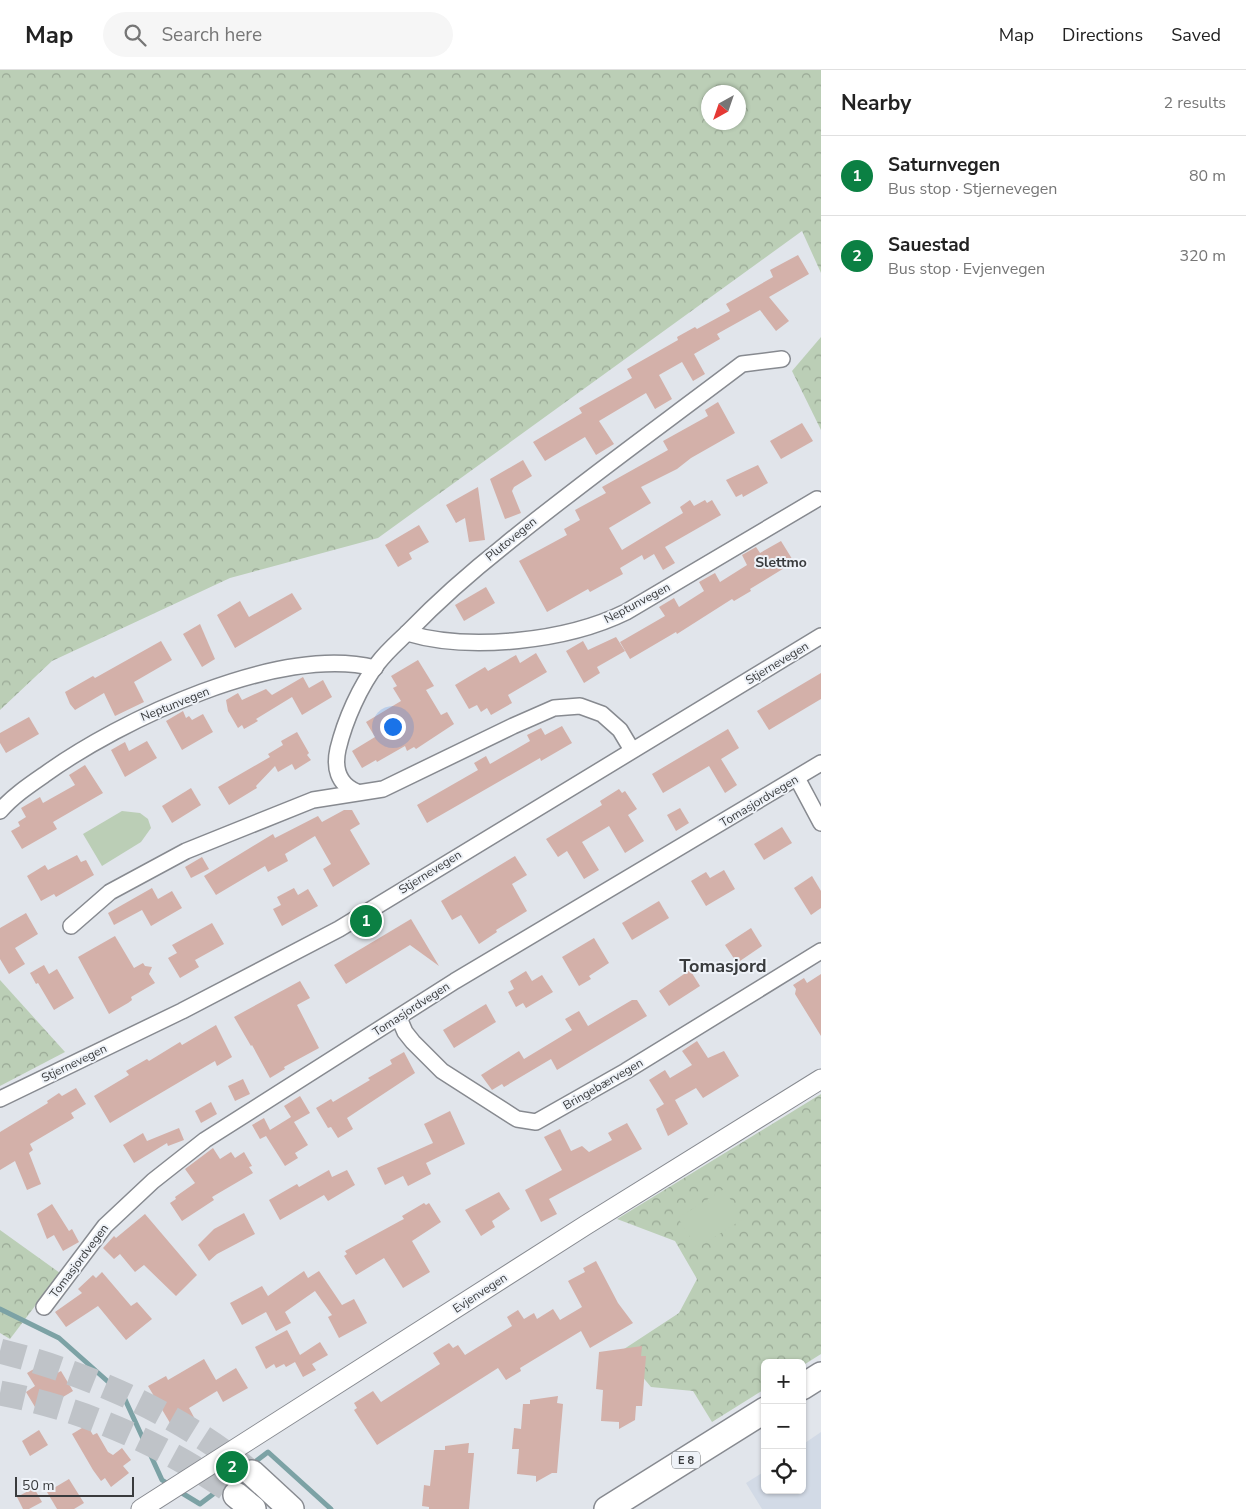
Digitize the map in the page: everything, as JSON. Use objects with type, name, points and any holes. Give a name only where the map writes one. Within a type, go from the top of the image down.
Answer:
[{"type":"highway","points":[[806,1384],[821,1375]]},
{"type":"highway","name":"E 8","points":[[607,1509],[761,1413]]},
{"type":"highway","points":[[252,1474],[292,1509]]},
{"type":"street","name":"Plutovegen","points":[[357,792],[350,789],[341,780],[336,769],[336,758],[348,718],[375,668],[407,633],[450,590],[532,522],[742,364],[782,359]]},
{"type":"street","name":"Neptunvegen","points":[[407,633],[438,641],[473,644],[536,637],[594,625],[626,612],[817,499]]},
{"type":"street","name":"Stjernevegen","points":[[0,1099],[182,1011],[339,929],[821,636]]},
{"type":"street","name":"Neptunvegen","points":[[0,812],[17,794],[87,746],[123,726],[189,696],[257,676],[317,664],[347,663],[375,668]]},
{"type":"street","points":[[71,926],[110,892],[186,851],[313,800],[357,792],[368,793],[384,789],[513,726],[560,707],[580,706],[602,714],[620,730],[632,750]]},
{"type":"street","name":"Tomasjordvegen","points":[[44,1307],[105,1226],[168,1169],[248,1111],[506,950],[821,763]]},
{"type":"street","points":[[798,778],[821,823]]},
{"type":"street","name":"Bringebærvegen","points":[[399,1018],[405,1032],[413,1042],[442,1071],[517,1119],[536,1122],[626,1071],[821,951]]},
{"type":"street","name":"Evjenvegen","points":[[141,1509],[586,1225],[821,1079]]},
{"type":"shaded area","points":[[821,1432],[821,1509],[762,1509],[746,1483],[761,1474],[761,1494],[806,1494],[806,1442]]},
{"type":"green space","points":[[0,70],[821,70],[821,273],[802,231],[378,538],[230,578],[52,661],[0,710]]},
{"type":"green space","points":[[821,337],[821,430],[792,371]]},
{"type":"green space","points":[[122,811],[140,813],[148,819],[151,828],[141,842],[102,866],[83,834]]},
{"type":"green space","points":[[0,980],[65,1052],[0,1086]]},
{"type":"green space","points":[[821,1094],[821,1354],[806,1363],[806,1359],[761,1359],[761,1391],[712,1422],[693,1391],[651,1387],[621,1351],[679,1313],[697,1279],[675,1241],[617,1219]]},
{"type":"green space","points":[[724,1189],[743,1219],[697,1248],[678,1218]]},
{"type":"green space","points":[[0,1230],[60,1273],[10,1339],[0,1333]]},
{"type":"building","points":[[798,255],[809,274],[769,297],[789,321],[776,331],[760,310],[717,334],[720,339],[694,354],[705,374],[693,381],[682,362],[659,375],[672,399],[655,409],[646,393],[599,421],[614,444],[596,455],[585,437],[545,461],[533,442],[582,413],[579,408],[632,378],[627,369],[678,340],[677,337],[695,327],[697,329],[730,311],[726,304],[773,277],[770,270]]},
{"type":"building","points":[[718,402],[735,433],[691,458],[677,469],[641,487],[651,503],[609,528],[622,550],[683,513],[680,507],[690,500],[694,506],[705,500],[707,503],[712,500],[721,515],[665,547],[675,563],[663,570],[654,554],[644,560],[642,555],[620,568],[623,574],[590,592],[588,589],[547,612],[519,561],[567,535],[564,529],[580,520],[575,510],[606,493],[602,487],[668,450],[663,441],[708,416],[705,410]]},
{"type":"building","points":[[802,423],[813,441],[781,459],[770,441]]},
{"type":"building","points":[[523,460],[532,476],[514,487],[512,491],[521,513],[505,519],[490,479]]},
{"type":"building","points":[[758,465],[768,483],[743,497],[742,494],[736,497],[726,480]]},
{"type":"building","points":[[478,487],[485,540],[469,542],[465,518],[456,523],[446,505]]},
{"type":"building","points":[[419,525],[429,542],[409,553],[412,559],[398,567],[385,545]]},
{"type":"building","points":[[781,541],[794,562],[750,589],[751,591],[734,601],[732,599],[677,634],[676,632],[630,659],[620,642],[665,616],[659,607],[674,598],[679,607],[704,591],[699,582],[715,573],[720,582],[747,565],[742,555],[756,547],[760,553]]},
{"type":"building","points":[[486,587],[495,603],[464,621],[455,605]]},
{"type":"building","points":[[292,593],[302,609],[235,648],[217,615],[240,601],[249,617]]},
{"type":"building","points":[[200,624],[215,659],[202,667],[183,634]]},
{"type":"building","points":[[616,637],[625,651],[597,667],[600,673],[584,683],[566,651],[583,641],[588,650]]},
{"type":"building","points":[[161,641],[172,660],[134,682],[144,702],[115,716],[104,693],[75,710],[70,704],[65,692],[93,676],[95,678]]},
{"type":"building","points":[[536,653],[547,672],[508,695],[512,703],[491,715],[487,708],[481,712],[477,705],[469,709],[455,685],[485,667],[488,671],[516,655],[520,663]]},
{"type":"building","points":[[418,660],[434,686],[426,690],[441,715],[447,712],[454,724],[416,749],[414,747],[407,751],[405,746],[362,768],[352,751],[375,737],[366,722],[401,701],[393,688],[397,686],[391,676]]},
{"type":"building","points":[[821,673],[821,699],[769,730],[757,711]]},
{"type":"building","points":[[303,677],[309,688],[323,680],[332,697],[302,715],[292,697],[256,719],[258,721],[244,729],[242,725],[238,728],[228,711],[226,700],[238,693],[242,700],[266,689],[272,695]]},
{"type":"building","points":[[183,711],[186,718],[189,716],[192,720],[203,714],[213,732],[182,750],[166,721]]},
{"type":"building","points":[[29,717],[39,734],[6,753],[0,743],[0,733]]},
{"type":"building","points":[[562,726],[572,743],[541,761],[540,758],[427,823],[417,805],[478,770],[474,763],[486,756],[490,764],[530,741],[527,735],[541,728],[545,735]]},
{"type":"building","points":[[728,729],[739,748],[721,759],[737,785],[725,793],[709,766],[663,793],[652,774]]},
{"type":"building","points":[[297,732],[311,760],[295,770],[292,764],[278,772],[275,766],[256,786],[257,788],[229,805],[218,787],[270,757],[268,754],[283,745],[281,741]]},
{"type":"building","points":[[147,741],[157,758],[125,777],[111,750],[125,742],[129,751]]},
{"type":"building","points":[[85,765],[103,793],[53,822],[57,829],[22,849],[11,831],[20,826],[18,822],[26,817],[21,808],[40,797],[43,803],[75,785],[69,775]]},
{"type":"building","points":[[191,788],[201,805],[172,823],[162,806]]},
{"type":"building","points":[[619,789],[622,793],[625,791],[637,809],[628,815],[644,841],[625,853],[609,826],[582,842],[599,870],[584,879],[567,851],[558,857],[546,839],[602,805],[600,801]]},
{"type":"building","points":[[680,808],[689,823],[676,831],[667,815]]},
{"type":"building","points":[[344,810],[352,810],[360,824],[350,830],[370,864],[333,887],[323,869],[331,864],[315,836],[285,854],[288,861],[268,872],[265,866],[216,895],[204,876],[273,834],[275,838],[318,816],[322,822]]},
{"type":"building","points":[[782,827],[792,843],[764,860],[754,844]]},
{"type":"building","points":[[77,855],[81,862],[86,860],[94,875],[56,897],[54,894],[41,901],[27,876],[45,865],[48,870]]},
{"type":"building","points":[[515,856],[527,875],[512,884],[527,911],[496,930],[497,932],[479,944],[461,915],[452,920],[441,901]]},
{"type":"building","points":[[202,857],[209,869],[191,878],[185,867]]},
{"type":"building","points":[[724,870],[735,889],[706,906],[691,881],[706,872],[710,878]]},
{"type":"building","points":[[812,876],[821,891],[821,908],[811,915],[794,888]]},
{"type":"building","points":[[152,888],[158,899],[172,891],[182,908],[151,926],[142,910],[114,925],[108,913]]},
{"type":"building","points":[[294,888],[298,895],[308,889],[318,906],[282,926],[273,909],[281,905],[277,897]]},
{"type":"building","points":[[659,901],[669,918],[632,940],[622,923]]},
{"type":"building","points":[[26,913],[38,934],[15,948],[25,964],[9,974],[0,959],[0,928]]},
{"type":"building","points":[[411,919],[439,966],[410,945],[346,984],[334,965]]},
{"type":"building","points":[[212,923],[224,944],[195,960],[199,967],[180,978],[168,958],[177,953],[172,945]]},
{"type":"building","points":[[751,928],[762,946],[737,963],[725,945]]},
{"type":"building","points":[[115,936],[134,968],[143,963],[145,966],[152,967],[149,974],[155,983],[131,997],[132,1000],[109,1014],[78,957]]},
{"type":"building","points":[[594,938],[609,963],[589,976],[591,979],[579,986],[562,957]]},
{"type":"building","points":[[44,965],[49,974],[57,969],[74,998],[54,1010],[30,973]]},
{"type":"building","points":[[690,970],[700,986],[669,1006],[659,991]]},
{"type":"building","points":[[526,971],[532,981],[542,975],[553,992],[526,1008],[523,1003],[516,1007],[508,992],[514,989],[510,981]]},
{"type":"building","points":[[821,974],[821,1036],[795,994],[796,989],[793,985],[804,978],[807,983]]},
{"type":"building","points":[[300,981],[310,998],[297,1005],[319,1048],[284,1067],[285,1069],[270,1078],[234,1017]]},
{"type":"building","points":[[632,1000],[637,1000],[647,1016],[557,1070],[551,1059],[504,1087],[502,1084],[492,1090],[481,1075],[519,1051],[524,1059],[572,1030],[565,1019],[579,1011],[588,1026]]},
{"type":"building","points":[[486,1004],[496,1022],[454,1048],[443,1030]]},
{"type":"building","points":[[216,1025],[232,1057],[217,1066],[215,1061],[110,1123],[94,1096],[129,1075],[126,1071],[147,1059],[149,1061],[180,1042],[182,1045]]},
{"type":"building","points":[[697,1041],[708,1058],[724,1051],[739,1076],[703,1098],[696,1088],[675,1100],[688,1124],[668,1136],[656,1109],[664,1104],[649,1080],[665,1070],[670,1078],[692,1065],[682,1051]]},
{"type":"building","points":[[404,1052],[415,1073],[347,1118],[353,1129],[338,1138],[331,1127],[328,1128],[316,1108],[331,1099],[333,1102],[370,1080],[368,1078],[392,1064],[390,1060]]},
{"type":"building","points":[[243,1079],[250,1094],[235,1101],[228,1086]]},
{"type":"building","points":[[76,1088],[86,1104],[71,1113],[74,1118],[30,1144],[33,1150],[29,1153],[41,1184],[27,1190],[15,1161],[0,1170],[0,1132],[48,1103],[47,1101],[59,1093],[62,1096]]},
{"type":"building","points":[[300,1096],[310,1113],[294,1122],[308,1145],[295,1153],[298,1158],[285,1166],[266,1136],[260,1139],[252,1125],[264,1118],[270,1130],[291,1117],[284,1106]]},
{"type":"building","points":[[211,1102],[217,1114],[201,1123],[195,1111]]},
{"type":"building","points":[[450,1111],[465,1144],[426,1163],[431,1174],[408,1186],[403,1176],[385,1185],[377,1168],[433,1143],[424,1124]]},
{"type":"building","points":[[627,1123],[642,1149],[549,1199],[557,1214],[541,1222],[525,1190],[562,1170],[544,1137],[560,1129],[571,1151],[582,1146],[589,1152],[612,1140],[608,1133]]},
{"type":"building","points":[[179,1128],[184,1140],[168,1146],[167,1143],[134,1163],[123,1145],[143,1133],[147,1141]]},
{"type":"building","points":[[213,1148],[220,1159],[231,1152],[235,1158],[244,1152],[252,1166],[249,1167],[253,1173],[212,1197],[214,1200],[182,1221],[170,1203],[176,1199],[175,1197],[195,1183],[185,1169]]},
{"type":"building","points":[[329,1170],[332,1177],[347,1170],[355,1185],[328,1201],[324,1195],[280,1220],[269,1200],[297,1184],[299,1187]]},
{"type":"building","points":[[499,1192],[510,1209],[492,1221],[495,1227],[481,1236],[465,1210]]},
{"type":"building","points":[[424,1203],[426,1205],[429,1203],[441,1222],[412,1241],[430,1272],[403,1288],[384,1258],[356,1275],[344,1256],[347,1254],[345,1251],[404,1219],[402,1216]]},
{"type":"building","points":[[52,1204],[69,1231],[72,1229],[79,1242],[63,1251],[54,1235],[47,1239],[37,1214]]},
{"type":"building","points":[[244,1213],[255,1234],[217,1254],[209,1261],[198,1245],[214,1229]]},
{"type":"building","points":[[145,1214],[197,1275],[176,1296],[144,1265],[135,1272],[120,1254],[114,1259],[103,1248],[114,1236],[116,1238]]},
{"type":"building","points":[[596,1261],[618,1303],[633,1323],[590,1348],[581,1331],[520,1368],[521,1371],[506,1380],[498,1368],[377,1445],[354,1410],[357,1408],[354,1403],[373,1391],[381,1402],[440,1364],[433,1353],[449,1343],[453,1348],[458,1345],[465,1355],[512,1326],[507,1317],[518,1310],[524,1319],[534,1313],[537,1319],[553,1309],[560,1320],[582,1307],[568,1281],[585,1272],[583,1268]]},
{"type":"building","points":[[304,1271],[308,1278],[319,1271],[342,1305],[354,1299],[367,1323],[339,1338],[328,1317],[332,1315],[315,1291],[285,1312],[291,1323],[276,1331],[266,1312],[242,1325],[230,1303],[262,1286],[268,1296]]},
{"type":"building","points":[[102,1272],[131,1306],[137,1302],[152,1319],[126,1340],[98,1306],[66,1327],[55,1312],[82,1293],[78,1289],[93,1275],[96,1278]]},
{"type":"building","points":[[287,1330],[300,1355],[320,1342],[328,1355],[312,1364],[316,1370],[303,1377],[295,1362],[286,1367],[284,1364],[276,1368],[274,1364],[266,1369],[255,1347]]},
{"type":"building","points":[[642,1346],[641,1356],[646,1356],[642,1406],[636,1406],[635,1420],[619,1429],[619,1422],[601,1421],[603,1390],[596,1389],[599,1352]]},
{"type":"building","points":[[204,1359],[216,1380],[236,1368],[248,1388],[223,1402],[217,1391],[189,1408],[196,1421],[176,1433],[148,1386],[166,1376],[168,1380]]},
{"type":"building","points":[[44,1363],[52,1376],[61,1371],[73,1391],[38,1412],[26,1392],[35,1386],[27,1373]]},
{"type":"building","points":[[558,1396],[557,1403],[563,1404],[557,1473],[552,1473],[536,1482],[536,1476],[517,1474],[519,1449],[512,1449],[514,1428],[521,1429],[523,1404],[530,1404],[530,1400]]},
{"type":"building","points":[[87,1425],[93,1435],[97,1433],[108,1452],[113,1455],[122,1448],[131,1460],[123,1466],[129,1473],[111,1487],[105,1478],[101,1481],[72,1434]]},
{"type":"building","points":[[39,1430],[48,1445],[30,1456],[22,1441]]},
{"type":"building","points":[[469,1443],[468,1453],[474,1453],[469,1509],[429,1509],[429,1507],[422,1506],[424,1485],[430,1486],[434,1450],[445,1450],[445,1446]]},
{"type":"building","points":[[69,1479],[84,1503],[74,1509],[57,1509],[47,1492]]},
{"type":"building","points":[[34,1488],[42,1502],[29,1509],[23,1509],[17,1497]]},
{"type":"waterway","points":[[0,1309],[59,1338],[123,1395],[162,1480],[170,1485]]},
{"type":"waterway","points":[[252,1464],[268,1452],[331,1509]]},
{"type":"waterway","points":[[177,1490],[200,1504],[245,1470]]},
{"type":"tunnel","points":[[0,1351],[68,1372],[133,1398],[194,1432],[252,1473]]},
{"type":"tunnel","points":[[0,1393],[63,1409],[123,1431],[181,1460],[236,1495]]},
{"type":"place","name":"Saturnvegen","points":[[366,921]]},
{"type":"place","name":"Sauestad","points":[[232,1467]]},
{"type":"district","name":"Slettmo","points":[[781,562]]},
{"type":"district","name":"Tomasjord","points":[[723,966]]}]
